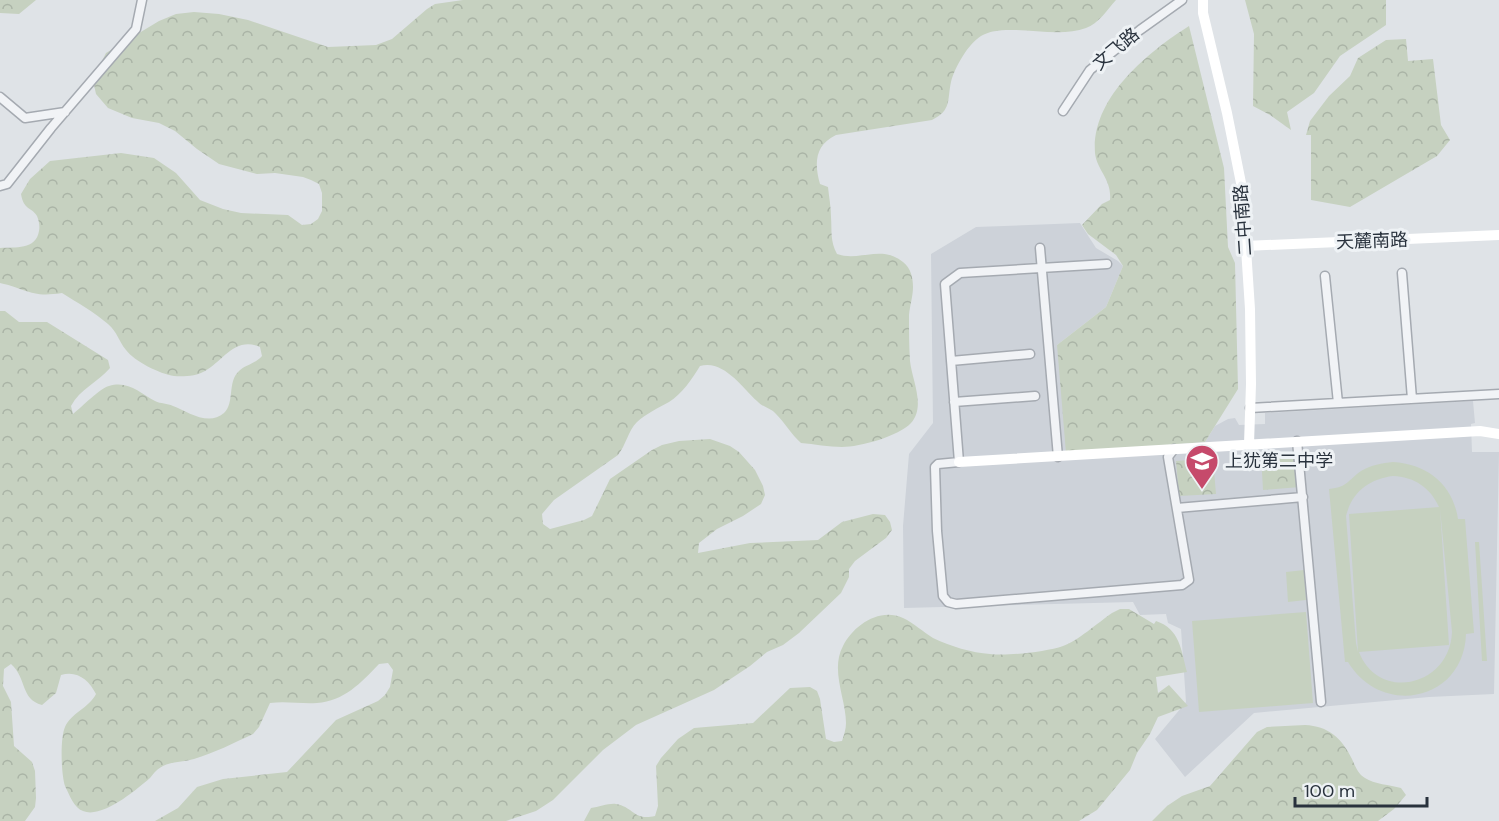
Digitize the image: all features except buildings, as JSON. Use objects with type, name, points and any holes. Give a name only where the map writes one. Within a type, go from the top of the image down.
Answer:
[{"type":"street","points":[[0,186],[7,184],[136,29],[142,0]]},
{"type":"street","name":"文飞路","points":[[1063,111],[1090,70],[1182,0]]},
{"type":"street","name":"二中南路","points":[[1203,0],[1203,13],[1242,188],[1250,309],[1249,444]]},
{"type":"street","points":[[0,96],[26,118],[65,112]]},
{"type":"street","name":"天麓南路","points":[[1245,246],[1499,236]]},
{"type":"street","points":[[1040,248],[1058,457]]},
{"type":"street","points":[[958,462],[945,284],[960,273],[1107,264]]},
{"type":"street","points":[[1402,273],[1412,399]]},
{"type":"street","points":[[1325,276],[1338,403]]},
{"type":"street","points":[[951,361],[1030,354]]},
{"type":"street","points":[[1250,408],[1499,394]]},
{"type":"street","points":[[954,402],[1035,396]]},
{"type":"street","points":[[1174,449],[1168,457],[1189,580],[1182,585],[956,604],[948,602],[943,596],[935,467],[938,464],[1298,441],[1480,431],[1499,434]]},
{"type":"street","points":[[1298,441],[1322,702]]},
{"type":"street","points":[[1177,508],[1303,497]]},
{"type":"shaded area","name":"上犹第二中学","points":[[1080,223],[1096,248],[1123,266],[1106,307],[1057,345],[1205,442],[1215,426],[1228,419],[1235,418],[1239,425],[1265,424],[1265,413],[1473,401],[1475,423],[1471,424],[1472,452],[1499,452],[1494,694],[1429,697],[1254,713],[1185,777],[1155,739],[1186,702],[1181,629],[1168,623],[1166,614],[1140,615],[1133,602],[904,608],[903,526],[909,454],[933,423],[931,254],[976,227]]},
{"type":"green space","points":[[0,0],[36,0],[19,14],[0,13]]},
{"type":"green space","points":[[463,0],[1116,0],[1099,20],[1086,28],[1060,32],[1003,30],[981,36],[971,44],[959,63],[951,82],[948,104],[938,116],[932,120],[836,135],[820,149],[817,162],[818,176],[820,184],[828,187],[832,240],[837,254],[854,256],[887,254],[903,262],[911,273],[913,294],[909,315],[910,355],[918,401],[911,423],[898,432],[879,440],[850,447],[801,443],[774,412],[759,403],[732,376],[716,367],[700,366],[678,395],[637,422],[618,455],[554,500],[542,514],[543,524],[550,529],[584,520],[592,516],[610,479],[652,450],[679,441],[710,439],[739,452],[755,470],[765,495],[761,504],[717,529],[699,543],[698,553],[750,543],[818,540],[842,522],[873,514],[885,515],[892,530],[886,538],[855,561],[849,569],[849,577],[841,593],[783,645],[767,652],[714,690],[636,725],[603,750],[553,800],[536,811],[506,821],[155,821],[178,808],[197,787],[223,779],[287,772],[336,720],[378,701],[385,695],[390,687],[393,670],[388,663],[379,664],[359,684],[336,699],[317,703],[270,703],[259,727],[253,734],[201,757],[163,766],[118,802],[100,811],[83,811],[74,804],[65,786],[62,739],[68,722],[96,694],[82,677],[72,674],[61,675],[56,693],[42,705],[30,698],[20,675],[11,664],[4,669],[3,686],[11,702],[14,746],[32,762],[35,771],[36,798],[35,807],[25,821],[0,821],[0,311],[5,311],[19,322],[47,322],[108,360],[110,368],[84,390],[71,406],[73,414],[105,387],[122,385],[134,388],[157,402],[171,405],[198,417],[211,419],[218,417],[227,409],[235,376],[241,369],[262,356],[260,347],[251,344],[243,345],[230,351],[202,373],[186,376],[168,375],[135,358],[126,350],[108,324],[62,293],[36,294],[0,283],[0,248],[24,246],[34,242],[39,231],[37,216],[26,206],[21,194],[30,179],[50,161],[121,153],[154,158],[176,173],[200,200],[223,209],[241,213],[288,215],[302,225],[311,224],[318,219],[322,211],[322,193],[319,184],[303,177],[275,173],[257,174],[219,164],[175,131],[159,123],[132,118],[108,108],[96,94],[94,85],[94,77],[106,53],[159,21],[176,14],[194,12],[248,20],[328,47],[376,45],[392,39],[435,4]]},
{"type":"green space","points":[[1245,0],[1386,0],[1386,25],[1340,56],[1314,93],[1287,112],[1291,130],[1253,106],[1254,34]]},
{"type":"green space","points":[[1189,26],[1224,168],[1228,247],[1235,263],[1238,389],[1205,442],[1066,453],[1057,345],[1106,307],[1123,266],[1116,255],[1088,234],[1082,225],[1102,204],[1110,200],[1109,186],[1096,159],[1096,133],[1102,114],[1125,79],[1156,49]]},
{"type":"green space","points":[[1406,39],[1408,61],[1433,59],[1441,125],[1450,140],[1437,156],[1350,207],[1311,200],[1311,135],[1306,135],[1310,121],[1329,96],[1350,76],[1358,58],[1386,40]]},
{"type":"green space","points":[[1298,452],[1300,487],[1263,490],[1261,455]]},
{"type":"green space","points":[[1213,458],[1216,494],[1179,496],[1176,461]]},
{"type":"green space","points":[[1393,462],[1417,467],[1437,478],[1451,496],[1458,519],[1465,519],[1474,633],[1466,634],[1462,657],[1452,675],[1437,687],[1419,694],[1400,695],[1380,691],[1363,680],[1348,662],[1345,662],[1329,489],[1344,485],[1369,467]],"holes":[[[1393,476],[1408,478],[1420,484],[1431,494],[1439,507],[1349,514],[1358,652],[1346,516],[1352,500],[1363,488],[1376,480]],[[1440,509],[1452,632],[1448,650],[1439,665],[1427,676],[1412,681],[1397,682],[1382,678],[1369,668],[1359,652],[1449,645]]]},
{"type":"green space","points":[[1475,542],[1479,542],[1487,661],[1482,661]]},
{"type":"green space","points":[[1304,570],[1306,600],[1288,602],[1286,572]]},
{"type":"green space","points":[[1120,609],[1129,609],[1154,624],[1156,621],[1170,629],[1175,635],[1187,672],[1156,677],[1158,693],[1169,685],[1188,706],[1158,717],[1130,770],[1097,810],[1079,821],[584,821],[591,808],[613,804],[627,808],[642,817],[655,816],[658,806],[656,766],[678,739],[694,728],[753,723],[790,688],[810,687],[817,691],[826,739],[834,742],[842,741],[846,723],[838,675],[839,655],[847,639],[868,620],[894,615],[911,622],[933,638],[961,649],[1007,654],[1037,652],[1063,646]]},
{"type":"green space","points":[[1306,612],[1313,703],[1199,712],[1192,621]]},
{"type":"green space","points":[[1305,725],[1321,728],[1339,739],[1363,776],[1373,782],[1401,788],[1406,795],[1394,809],[1378,821],[1152,821],[1167,806],[1182,796],[1210,786],[1257,732],[1267,727]]},
{"type":"place","name":"上犹第二中学","points":[[1202,490]]}]
